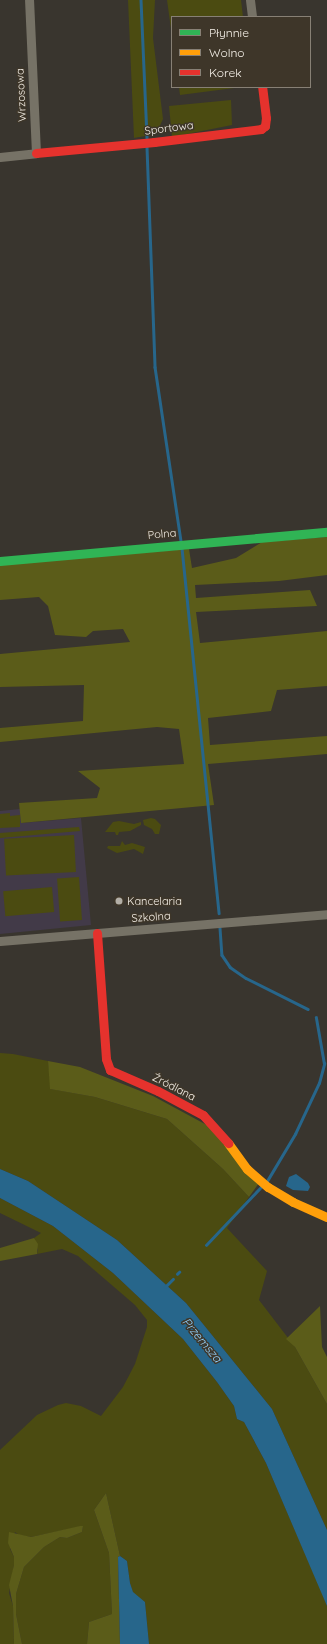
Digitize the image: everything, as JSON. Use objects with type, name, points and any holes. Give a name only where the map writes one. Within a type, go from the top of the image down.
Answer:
[{"type":"street","name":"Wrzosowa","points":[[29,0],[36,153]]},
{"type":"street","points":[[250,0],[252,16]]},
{"type":"street","name":"Sportowa","points":[[36,153],[154,142],[261,129],[265,126],[266,118],[262,88]]},
{"type":"street","points":[[0,157],[36,153]]},
{"type":"street","name":"Polna","points":[[0,561],[327,532]]},
{"type":"street","name":"Szkolna","points":[[0,941],[327,914]]},
{"type":"street","name":"Źródlana","points":[[97,933],[106,1059],[110,1070],[158,1091],[203,1115],[231,1146],[247,1168],[264,1184],[293,1202],[327,1217]]},
{"type":"shaded area","points":[[128,0],[155,0],[153,38],[163,119],[156,134],[134,138]]},
{"type":"shaded area","points":[[167,0],[241,0],[243,16],[171,16],[171,29]]},
{"type":"shaded area","points":[[179,88],[234,88],[180,95]]},
{"type":"shaded area","points":[[231,100],[232,125],[172,137],[169,106]]},
{"type":"shaded area","points":[[327,537],[327,575],[279,581],[195,585],[196,598],[310,590],[317,606],[196,612],[200,643],[327,631],[327,686],[277,690],[271,711],[208,718],[210,745],[327,736],[327,754],[208,764],[214,805],[21,823],[19,803],[97,798],[100,788],[78,771],[184,764],[179,729],[157,727],[0,742],[0,728],[83,721],[84,685],[0,687],[0,654],[130,642],[123,629],[93,631],[86,637],[55,635],[48,606],[39,597],[0,600],[0,564],[189,549],[192,568],[236,558],[262,542]]},
{"type":"shaded area","points":[[20,809],[21,823],[81,818],[91,925],[0,934],[0,811]]},
{"type":"shaded area","points":[[10,813],[10,816],[20,815],[20,827],[0,828],[0,814]]},
{"type":"shaded area","points":[[151,818],[155,819],[161,825],[159,834],[155,834],[152,829],[144,825],[143,820]]},
{"type":"shaded area","points":[[119,821],[134,824],[141,822],[141,825],[130,831],[119,832],[118,835],[116,835],[115,832],[105,832],[113,822]]},
{"type":"shaded area","points":[[79,827],[80,831],[0,838],[0,833]]},
{"type":"shaded area","points":[[74,835],[76,872],[6,876],[4,839]]},
{"type":"shaded area","points":[[122,841],[125,845],[132,843],[145,847],[143,854],[134,849],[117,853],[107,848],[108,846],[120,846]]},
{"type":"shaded area","points":[[79,877],[82,920],[60,921],[57,879]]},
{"type":"shaded area","points":[[52,887],[54,912],[5,916],[3,891]]},
{"type":"shaded area","points":[[0,1053],[48,1061],[51,1089],[95,1097],[167,1119],[223,1169],[249,1197],[227,1228],[267,1271],[259,1300],[295,1347],[327,1404],[327,1530],[272,1409],[186,1303],[117,1240],[28,1181],[0,1169]]},
{"type":"shaded area","points":[[48,1061],[80,1067],[153,1096],[216,1130],[259,1183],[249,1197],[223,1169],[167,1119],[95,1097],[50,1089]]},
{"type":"shaded area","points":[[0,1198],[53,1226],[113,1273],[183,1339],[217,1382],[234,1406],[237,1419],[244,1422],[266,1463],[322,1593],[327,1606],[327,1644],[149,1644],[145,1602],[133,1593],[127,1561],[120,1556],[106,1493],[94,1510],[109,1553],[112,1614],[89,1622],[87,1644],[22,1644],[16,1614],[16,1594],[24,1567],[44,1547],[60,1537],[67,1538],[82,1532],[83,1526],[31,1537],[19,1535],[15,1532],[10,1549],[14,1557],[14,1565],[9,1593],[13,1606],[14,1644],[0,1644],[0,1450],[37,1415],[58,1405],[66,1403],[81,1406],[101,1416],[123,1387],[135,1364],[147,1327],[147,1320],[135,1305],[78,1256],[62,1249],[37,1254],[38,1250],[34,1238],[41,1233],[0,1213]]},
{"type":"shaded area","points":[[34,1238],[38,1244],[37,1254],[0,1261],[0,1248]]},
{"type":"shaded area","points":[[320,1306],[322,1347],[327,1357],[327,1404],[295,1347],[286,1339]]},
{"type":"shaded area","points":[[106,1493],[120,1556],[118,1557],[120,1644],[87,1644],[89,1622],[112,1614],[109,1553],[94,1510]]},
{"type":"shaded area","points":[[83,1526],[82,1532],[67,1538],[60,1537],[44,1547],[24,1567],[16,1594],[16,1614],[22,1644],[14,1644],[13,1606],[9,1585],[14,1565],[14,1557],[8,1543],[9,1532],[31,1537]]},
{"type":"water","name":"Przemsza","points":[[0,1169],[28,1181],[117,1240],[186,1303],[272,1409],[327,1530],[327,1606],[266,1463],[244,1422],[237,1419],[234,1406],[217,1382],[183,1339],[113,1273],[53,1226],[0,1198]]},
{"type":"water","points":[[296,1174],[308,1183],[310,1187],[308,1191],[293,1190],[286,1186],[289,1177]]},
{"type":"water","points":[[120,1556],[127,1561],[130,1583],[133,1592],[145,1602],[149,1644],[120,1644],[118,1557]]},
{"type":"waterway","points":[[141,0],[147,138]]},
{"type":"waterway","points":[[147,147],[155,367],[181,540]]},
{"type":"waterway","points":[[182,548],[219,913]]},
{"type":"waterway","points":[[220,928],[222,955],[230,967],[246,978],[308,1009]]},
{"type":"waterway","points":[[267,1181],[295,1134],[319,1083],[324,1064],[316,1018]]},
{"type":"waterway","points":[[206,1245],[262,1186]]},
{"type":"waterway","points":[[165,1287],[173,1279]]},
{"type":"traffic: fast","points":[[0,561],[327,532]]},
{"type":"traffic: slow","points":[[228,1143],[247,1169],[268,1187],[293,1202],[327,1217]]},
{"type":"traffic: jam","points":[[36,153],[154,142],[261,129],[265,126],[266,118],[262,88]]},
{"type":"traffic: jam","points":[[97,933],[106,1059],[110,1070],[158,1091],[203,1115],[228,1143]]},
{"type":"place","name":"Kancelaria","points":[[119,901]]}]
